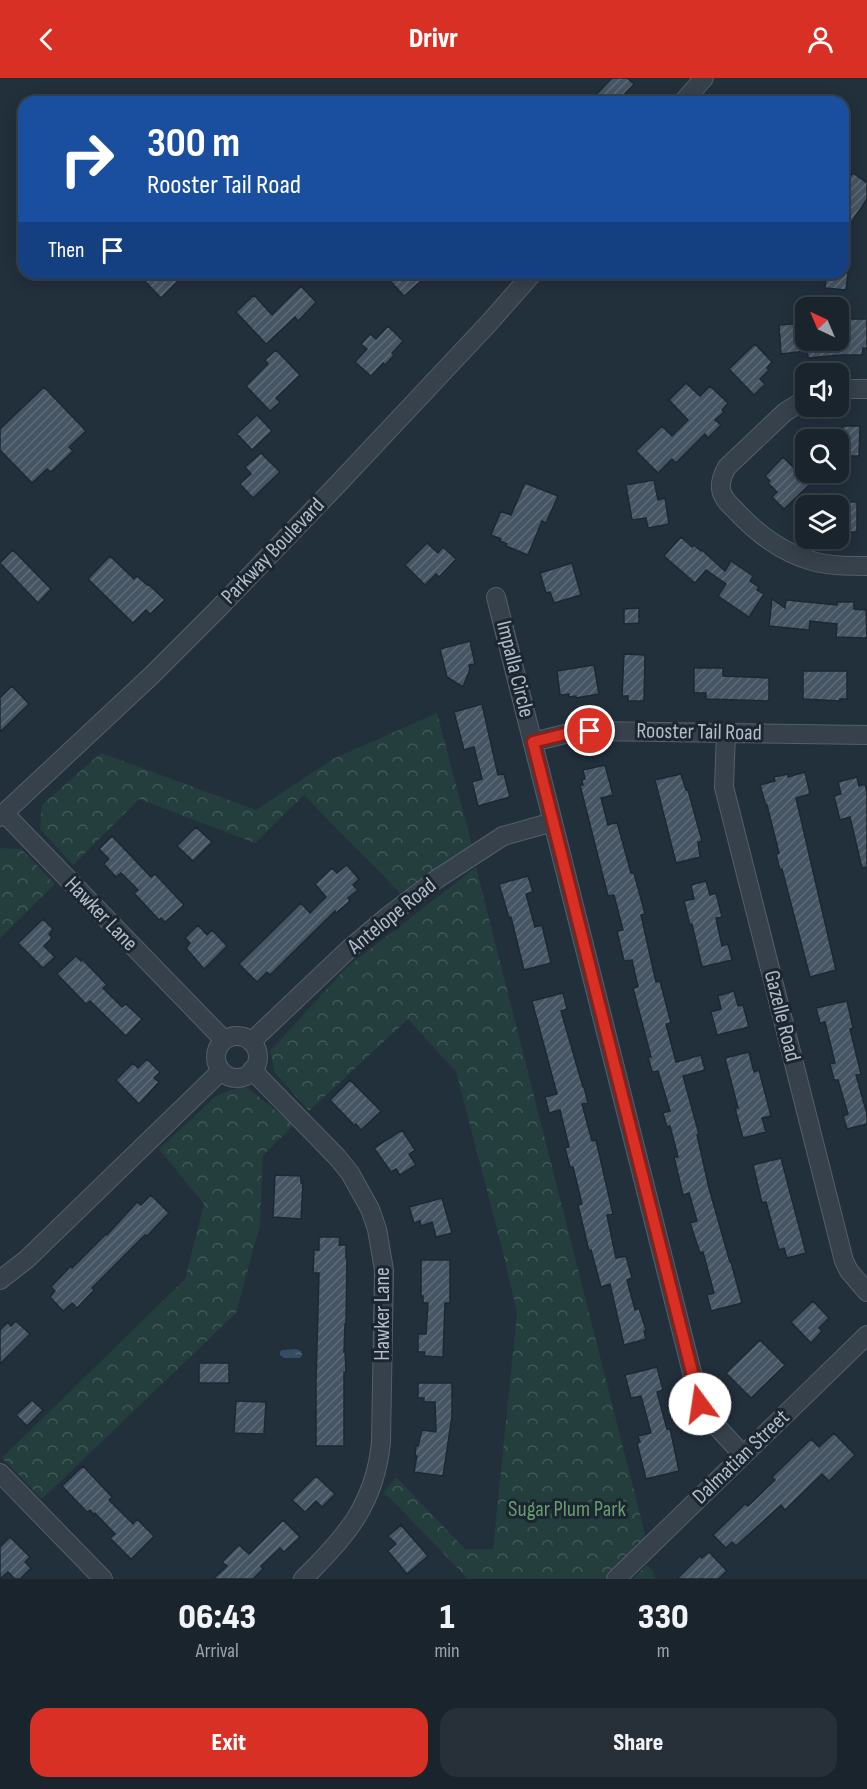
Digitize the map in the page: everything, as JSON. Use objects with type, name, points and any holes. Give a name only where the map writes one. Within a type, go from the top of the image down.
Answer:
[{"type":"street","points":[[688,96],[704,78]]},
{"type":"street","name":"Parkway Boulevard","points":[[2,815],[152,675],[216,611],[337,485],[528,279]]},
{"type":"street","points":[[849,389],[867,389]]},
{"type":"street","points":[[795,406],[784,412],[727,467],[721,479],[721,488],[726,501],[769,542],[784,550],[815,562],[867,566]]},
{"type":"street","name":"Impalla Circle","points":[[496,597],[700,1404],[705,1414],[743,1455]]},
{"type":"street","name":"Rooster Tail Road","points":[[533,742],[581,731],[867,735]]},
{"type":"street","name":"Gazelle Road","points":[[726,733],[724,787],[844,1261],[849,1271],[867,1292]]},
{"type":"street","name":"Hawker Lane","points":[[2,815],[224,1040]]},
{"type":"street","name":"Antelope Road","points":[[251,1042],[348,950],[437,879],[503,836],[553,822]]},
{"type":"street","points":[[242,1036],[251,1042],[258,1059],[247,1076],[240,1078],[227,1075],[222,1071],[216,1058],[218,1049],[224,1040],[242,1036]]},
{"type":"street","name":"Hawker Lane","points":[[252,1070],[350,1173],[370,1209],[377,1229],[384,1270],[381,1442],[377,1468],[368,1496],[354,1522],[336,1546],[303,1579]]},
{"type":"street","points":[[0,1280],[27,1259],[222,1071]]},
{"type":"street","name":"Dalmatian Street","points":[[616,1579],[867,1335]]},
{"type":"street","points":[[0,1473],[103,1579]]},
{"type":"green space","points":[[437,713],[472,845],[402,895],[304,795],[255,843],[139,799],[73,865],[40,829],[42,805],[101,753],[256,810],[333,759]]},
{"type":"green space","points":[[0,848],[21,849],[55,884],[0,938]]},
{"type":"green space","name":"Sugar Plum Park","points":[[476,867],[646,1538],[604,1579],[468,1579],[390,1498],[383,1494],[396,1477],[465,1549],[493,1549],[517,1313],[456,1072],[408,1019],[309,1111],[275,1073],[270,1051],[347,967]]},
{"type":"green space","points":[[244,1085],[294,1125],[263,1155],[260,1225],[236,1313],[42,1499],[2,1458],[185,1279],[204,1204],[159,1149],[216,1096]]},
{"type":"green space","points":[[647,1565],[653,1571],[655,1579],[633,1579]]},
{"type":"water","points":[[282,1350],[301,1351],[300,1358],[284,1358],[280,1355]]},
{"type":"building","points":[[612,78],[627,78],[634,84],[623,96],[595,96]]},
{"type":"building","points":[[853,173],[867,183],[867,199],[851,223],[849,222],[849,178]]},
{"type":"building","points":[[143,279],[180,279],[161,298]]},
{"type":"building","points":[[388,279],[423,279],[404,296]]},
{"type":"building","points":[[826,279],[847,279],[846,290],[825,288]]},
{"type":"building","points":[[301,286],[316,302],[298,321],[295,317],[266,344],[236,312],[254,295],[272,315]]},
{"type":"building","points":[[849,319],[867,319],[867,348],[863,348],[862,355],[808,358],[807,351],[849,351]]},
{"type":"building","points":[[795,324],[795,351],[806,351],[781,354],[779,325]]},
{"type":"building","points":[[388,326],[403,341],[385,365],[383,363],[371,376],[355,362],[367,349],[361,344],[370,334],[376,339]]},
{"type":"building","points":[[755,344],[772,362],[767,368],[769,370],[760,379],[765,384],[754,395],[729,369]]},
{"type":"building","points":[[276,350],[300,375],[276,398],[280,402],[270,411],[246,386],[268,364],[265,360]]},
{"type":"building","points":[[686,383],[700,396],[710,386],[728,403],[722,410],[724,412],[715,420],[721,425],[708,438],[705,434],[676,463],[672,459],[658,473],[636,451],[662,426],[672,436],[688,420],[669,400]]},
{"type":"building","points":[[44,387],[86,431],[69,447],[73,451],[51,472],[47,469],[32,483],[0,450],[0,429]]},
{"type":"building","points":[[257,415],[272,431],[252,450],[237,434]]},
{"type":"building","points":[[843,426],[860,426],[859,456],[849,456],[849,429],[838,429]]},
{"type":"building","points":[[261,453],[280,472],[253,498],[240,484],[251,474],[245,467]]},
{"type":"building","points":[[783,457],[795,469],[795,483],[810,484],[799,495],[795,495],[795,498],[784,509],[772,497],[777,492],[765,476]]},
{"type":"building","points":[[654,480],[658,500],[665,498],[669,524],[648,528],[646,518],[632,520],[626,485]]},
{"type":"building","points":[[525,483],[558,496],[546,523],[542,521],[528,555],[506,546],[507,544],[500,541],[501,539],[491,535],[501,511],[511,515]]},
{"type":"building","points":[[849,502],[857,502],[857,532],[849,532]]},
{"type":"building","points":[[681,537],[692,547],[694,545],[702,550],[725,571],[731,561],[753,576],[750,581],[759,587],[757,590],[764,594],[749,617],[718,596],[726,584],[706,570],[695,583],[664,556]]},
{"type":"building","points":[[427,543],[438,553],[443,547],[456,559],[439,577],[436,574],[425,585],[405,565]]},
{"type":"building","points":[[13,550],[51,589],[38,603],[0,563]]},
{"type":"building","points":[[110,556],[134,579],[137,576],[165,600],[150,614],[146,610],[133,623],[88,579]]},
{"type":"building","points":[[572,563],[581,595],[554,603],[550,592],[546,593],[540,573]]},
{"type":"building","points":[[772,599],[785,608],[786,600],[837,605],[837,602],[854,602],[854,609],[866,610],[867,638],[836,637],[837,624],[810,621],[809,630],[769,626]]},
{"type":"building","points":[[639,608],[639,623],[624,624],[624,609]]},
{"type":"building","points":[[470,641],[475,664],[469,665],[470,669],[463,687],[447,677],[440,649]]},
{"type":"building","points":[[624,654],[645,655],[644,701],[628,701],[628,696],[622,696]]},
{"type":"building","points":[[594,665],[599,694],[576,698],[576,696],[569,697],[569,694],[560,695],[557,671]]},
{"type":"building","points":[[694,668],[723,668],[723,676],[769,678],[769,701],[706,699],[706,693],[694,693]]},
{"type":"building","points":[[803,671],[847,671],[847,699],[840,699],[840,701],[803,699]]},
{"type":"building","points":[[12,686],[29,704],[0,732],[0,698]]},
{"type":"building","points":[[482,704],[498,775],[504,774],[510,797],[478,806],[472,782],[482,779],[474,747],[464,750],[454,712]]},
{"type":"building","points":[[605,765],[613,795],[601,798],[608,825],[617,822],[631,873],[634,873],[645,914],[641,915],[656,982],[660,981],[671,1023],[666,1024],[676,1062],[701,1055],[705,1070],[683,1076],[699,1134],[697,1135],[709,1188],[742,1303],[711,1311],[707,1295],[714,1293],[703,1252],[700,1253],[690,1223],[697,1221],[689,1193],[683,1195],[674,1157],[678,1157],[670,1126],[667,1127],[663,1113],[670,1111],[658,1071],[652,1072],[648,1057],[651,1057],[633,988],[638,987],[632,960],[624,961],[617,931],[623,930],[614,895],[608,896],[580,785],[583,785],[582,780],[585,779],[583,770]]},
{"type":"building","points":[[805,772],[810,794],[796,798],[836,970],[810,977],[782,869],[780,870],[776,854],[779,853],[760,785],[775,781],[774,777],[788,774],[788,777]]},
{"type":"building","points":[[681,774],[686,790],[688,790],[702,841],[698,842],[700,857],[676,863],[655,780]]},
{"type":"building","points":[[857,777],[859,786],[865,784],[867,792],[867,867],[862,868],[850,817],[840,820],[834,796],[841,794],[838,782]]},
{"type":"building","points":[[196,827],[212,842],[193,861],[177,846]]},
{"type":"building","points":[[112,836],[151,877],[155,874],[184,905],[165,922],[161,918],[159,920],[134,893],[138,890],[121,873],[116,877],[104,864],[109,859],[99,849]]},
{"type":"building","points":[[347,865],[359,879],[353,885],[358,890],[348,898],[350,901],[336,913],[335,911],[270,975],[267,972],[257,982],[239,964],[301,903],[310,913],[326,897],[315,884],[332,868],[337,873]]},
{"type":"building","points":[[528,876],[533,892],[526,894],[535,927],[542,925],[551,963],[524,970],[511,917],[509,918],[499,884]]},
{"type":"building","points":[[706,881],[710,895],[716,893],[722,917],[716,918],[722,946],[728,944],[732,960],[702,967],[684,901],[694,899],[691,885]]},
{"type":"building","points":[[43,919],[53,929],[49,934],[52,938],[44,946],[55,957],[43,968],[18,943]]},
{"type":"building","points":[[198,925],[207,935],[212,930],[227,946],[204,969],[186,948],[190,943],[185,938]]},
{"type":"building","points":[[76,956],[81,961],[82,959],[107,985],[103,988],[122,1007],[126,1004],[142,1019],[126,1036],[90,1001],[86,1004],[57,974]]},
{"type":"building","points":[[734,991],[738,1006],[743,1005],[749,1027],[717,1035],[711,1012],[721,1009],[718,996]]},
{"type":"building","points":[[563,993],[567,1009],[561,1011],[588,1103],[582,1104],[592,1141],[596,1140],[613,1214],[607,1215],[616,1258],[626,1256],[632,1278],[627,1280],[635,1310],[639,1308],[646,1330],[644,1331],[646,1339],[624,1345],[610,1284],[601,1287],[591,1250],[589,1251],[578,1205],[582,1204],[573,1167],[570,1167],[565,1148],[569,1147],[560,1110],[549,1113],[545,1097],[557,1094],[532,1001]]},
{"type":"building","points":[[847,1001],[853,1028],[850,1029],[861,1074],[856,1075],[867,1114],[867,1124],[847,1129],[843,1116],[848,1114],[838,1080],[834,1080],[830,1064],[835,1063],[825,1022],[820,1023],[816,1008]]},
{"type":"building","points":[[749,1052],[754,1072],[759,1070],[771,1116],[762,1118],[766,1132],[743,1138],[725,1058]]},
{"type":"building","points":[[147,1059],[160,1072],[154,1078],[159,1082],[139,1104],[116,1080],[133,1063],[138,1068]]},
{"type":"building","points":[[350,1080],[381,1111],[361,1130],[330,1100]]},
{"type":"building","points":[[402,1130],[415,1150],[409,1154],[416,1165],[400,1175],[396,1169],[391,1172],[374,1148]]},
{"type":"building","points":[[781,1158],[806,1253],[787,1258],[784,1248],[779,1250],[766,1202],[762,1203],[753,1165]]},
{"type":"building","points":[[275,1175],[301,1176],[301,1183],[303,1183],[301,1219],[273,1217]]},
{"type":"building","points":[[151,1195],[169,1213],[92,1288],[94,1290],[77,1308],[72,1303],[63,1311],[50,1297],[55,1291],[51,1287],[107,1235],[137,1202],[141,1205]]},
{"type":"building","points":[[442,1198],[452,1233],[436,1237],[432,1222],[421,1226],[420,1221],[414,1223],[409,1207]]},
{"type":"building","points":[[319,1237],[340,1237],[339,1245],[346,1245],[344,1446],[316,1446],[319,1273],[313,1273],[314,1250],[319,1250]]},
{"type":"building","points":[[421,1260],[450,1260],[450,1303],[445,1303],[443,1357],[424,1356],[425,1352],[418,1352],[418,1334],[426,1334],[428,1303],[423,1303],[423,1296],[421,1296]]},
{"type":"building","points":[[813,1301],[829,1318],[819,1328],[822,1331],[811,1343],[791,1322]]},
{"type":"building","points":[[16,1321],[30,1334],[0,1364],[0,1330],[8,1322],[11,1326]]},
{"type":"building","points":[[760,1340],[785,1365],[751,1398],[726,1373]]},
{"type":"building","points":[[199,1363],[229,1363],[229,1383],[199,1383]]},
{"type":"building","points":[[657,1367],[663,1390],[657,1392],[667,1429],[670,1428],[679,1471],[646,1479],[637,1443],[640,1442],[638,1436],[651,1433],[641,1396],[631,1398],[625,1375]]},
{"type":"building","points":[[418,1383],[452,1383],[452,1416],[443,1476],[414,1472],[416,1446],[418,1446],[422,1430],[436,1432],[435,1402],[424,1402],[424,1398],[418,1398]]},
{"type":"building","points":[[32,1400],[43,1410],[27,1426],[16,1415]]},
{"type":"building","points":[[236,1401],[266,1402],[264,1434],[234,1433]]},
{"type":"building","points":[[834,1433],[855,1455],[829,1481],[822,1474],[785,1510],[781,1505],[736,1546],[732,1542],[726,1548],[713,1535],[745,1504],[748,1506],[775,1480],[772,1477],[811,1439],[819,1447]]},
{"type":"building","points":[[83,1466],[112,1497],[109,1500],[133,1524],[137,1519],[154,1536],[131,1559],[110,1538],[115,1534],[95,1513],[94,1515],[90,1510],[87,1512],[62,1486]]},
{"type":"building","points":[[316,1476],[335,1494],[322,1507],[316,1501],[305,1512],[292,1500]]},
{"type":"building","points":[[283,1520],[300,1537],[284,1552],[280,1548],[261,1566],[263,1569],[253,1579],[213,1579],[227,1566],[222,1562],[239,1545],[249,1554]]},
{"type":"building","points":[[401,1525],[428,1556],[407,1574],[388,1551],[396,1544],[388,1536]]},
{"type":"building","points":[[10,1537],[30,1557],[25,1562],[31,1568],[20,1579],[15,1579],[8,1572],[0,1579],[0,1547]]},
{"type":"building","points":[[709,1552],[727,1571],[718,1579],[677,1579],[700,1556],[702,1558]]},
{"type":"route","points":[[590,731],[573,732],[533,742],[700,1404]]}]
